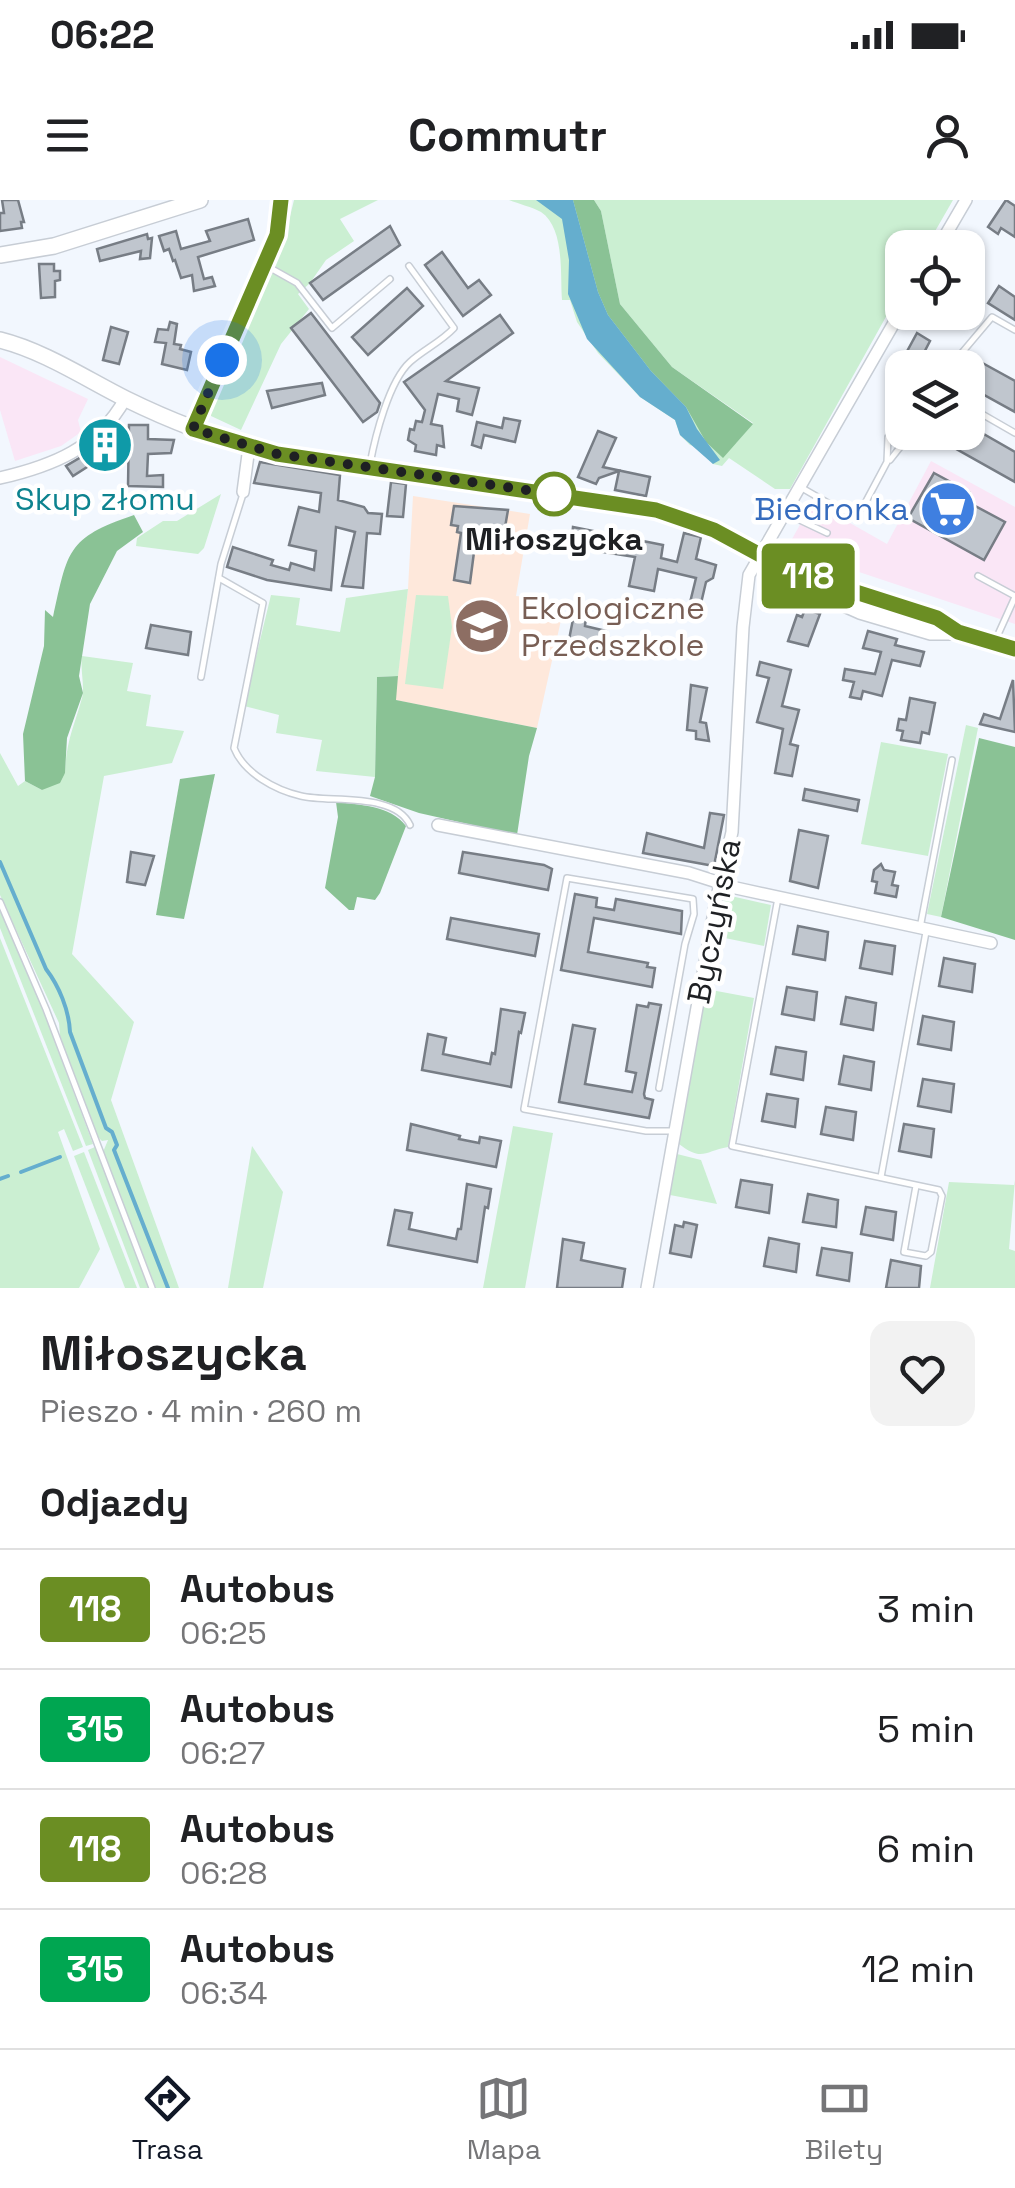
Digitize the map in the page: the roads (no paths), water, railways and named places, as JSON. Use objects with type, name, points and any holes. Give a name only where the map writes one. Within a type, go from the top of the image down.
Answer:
[{"type":"street","points":[[0,255],[54,246],[200,200]]},
{"type":"street","points":[[193,429],[265,265],[280,222],[281,200]]},
{"type":"street","points":[[948,230],[966,200]]},
{"type":"street","name":"Byczyńska","points":[[647,1288],[703,937],[721,884],[732,832],[751,571],[890,330]]},
{"type":"street","points":[[3,339],[193,429],[249,447],[644,507],[714,530],[790,571],[806,587],[860,611],[931,632],[958,632],[1015,649]]},
{"type":"street","points":[[0,478],[74,453],[112,420],[125,399]]},
{"type":"street","points":[[244,492],[249,447]]},
{"type":"street","points":[[438,825],[689,873],[778,898],[991,943]]},
{"type":"lane","points":[[265,265],[296,283],[332,328],[390,279]]},
{"type":"lane","points":[[370,467],[378,429],[398,376],[409,362],[454,328],[409,266]]},
{"type":"lane","points":[[964,350],[992,317],[1015,330]]},
{"type":"lane","points":[[985,416],[1015,433]]},
{"type":"lane","points":[[888,450],[888,462]]},
{"type":"lane","points":[[802,488],[840,510],[855,512],[863,507],[898,450]]},
{"type":"lane","points":[[201,677],[219,578],[244,492]]},
{"type":"lane","points":[[787,514],[827,533]]},
{"type":"lane","points":[[978,576],[1015,596],[994,642]]},
{"type":"lane","points":[[219,578],[264,603],[234,748],[240,764],[302,797],[384,806],[400,811],[410,825]]},
{"type":"lane","points":[[880,1178],[952,760]]},
{"type":"lane","points":[[658,1088],[694,914],[693,898],[567,878],[524,1109],[646,1131],[674,1131]]},
{"type":"lane","points":[[778,898],[732,1146],[939,1190],[942,1196],[932,1252],[926,1256],[904,1252],[916,1186]]},
{"type":"lane","points":[[0,902],[39,992],[152,1288]]},
{"type":"lane","points":[[689,934],[703,937]]},
{"type":"water","points":[[536,200],[573,200],[608,315],[651,371],[686,407],[720,460],[713,464],[680,435],[675,420],[640,397],[587,339],[568,294],[569,260],[562,219]]},
{"type":"waterway","points":[[0,862],[63,999],[70,1032],[106,1128],[117,1145],[114,1150],[168,1288]]},
{"type":"waterway","points":[[21,1172],[60,1157]]},
{"type":"waterway","points":[[0,1179],[8,1176]]},
{"type":"place","name":"Skup złomu","points":[[105,445]]},
{"type":"place","name":"Miłoszycka","points":[[554,494]]},
{"type":"place","name":"Biedronka","points":[[948,509]]},
{"type":"place","name":"Ekologiczne Przedszkole","points":[[482,626]]}]
